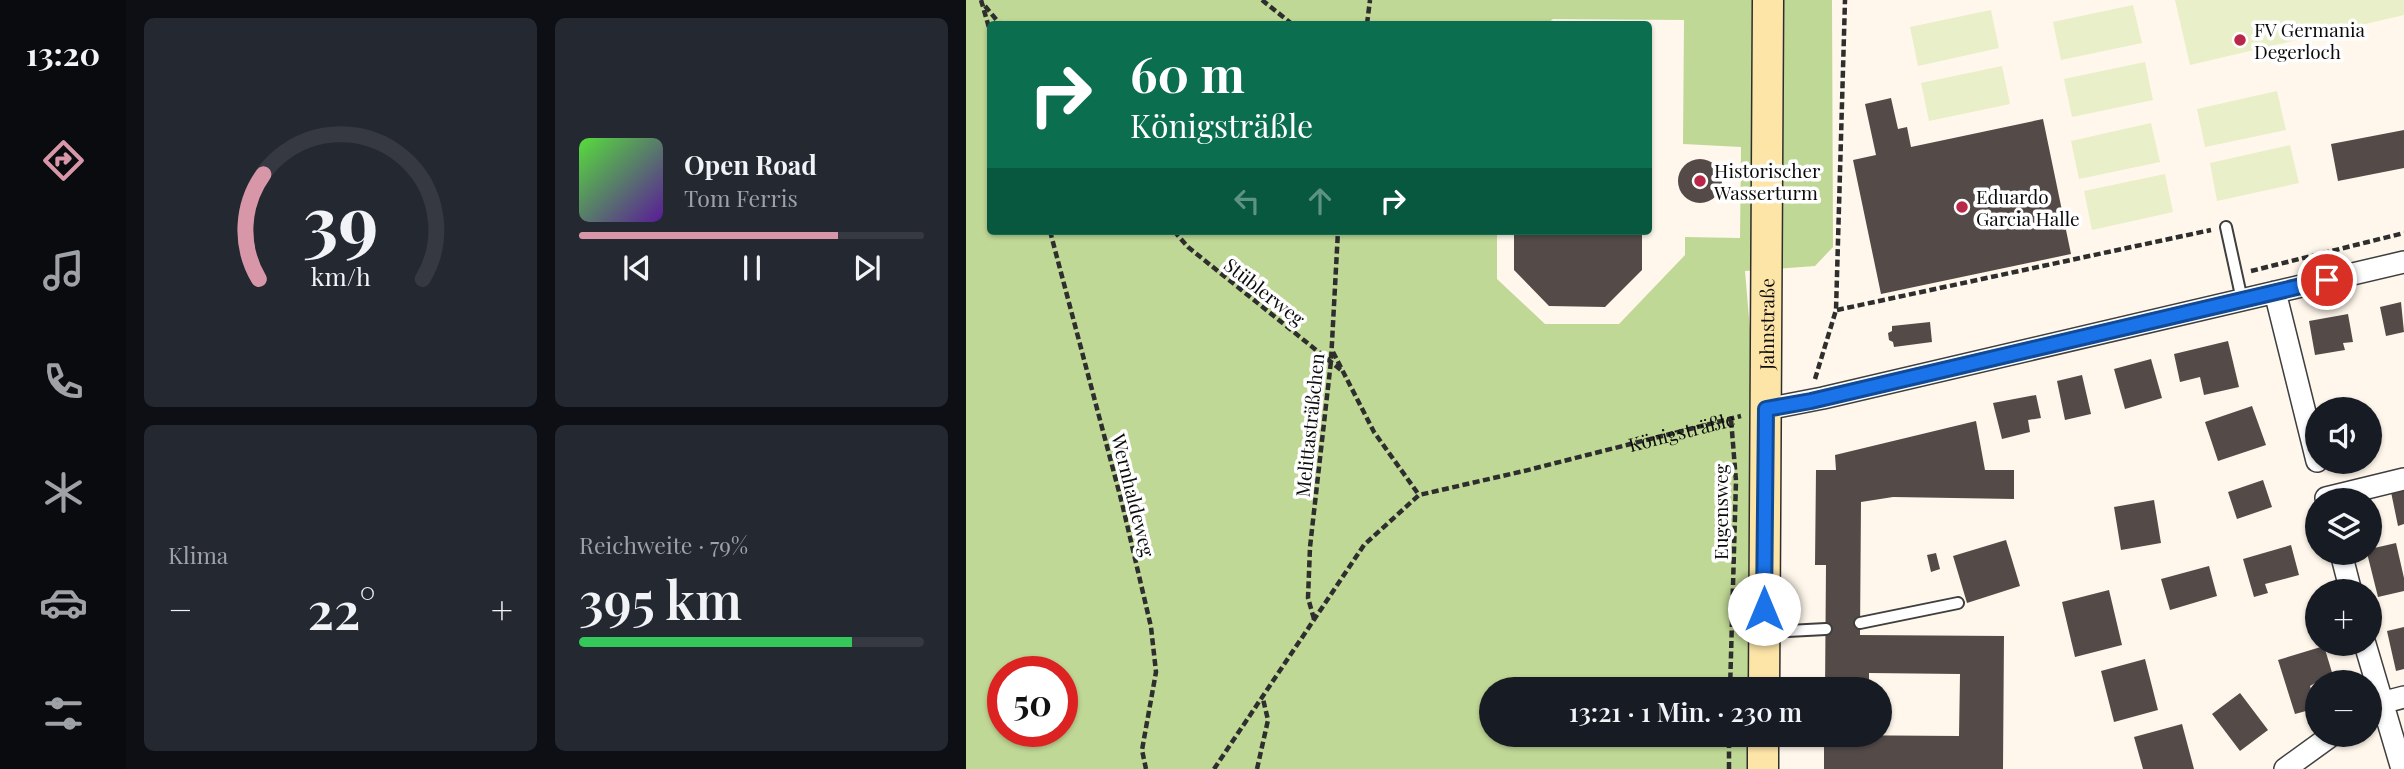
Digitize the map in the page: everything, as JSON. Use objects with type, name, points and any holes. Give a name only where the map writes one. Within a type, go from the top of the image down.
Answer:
[{"type":"main road","name":"Jahnstraße","points":[[1764,677],[1769,0]]},
{"type":"main road","points":[[1763,747],[1763,769]]},
{"type":"street","points":[[1766,409],[1811,401],[2404,262]]},
{"type":"street","points":[[2275,292],[2305,413]]},
{"type":"street","points":[[2369,488],[2404,479]]},
{"type":"street","points":[[2382,705],[2404,697]]},
{"type":"street","points":[[2382,723],[2402,769]]},
{"type":"street","points":[[2285,769],[2315,747]]},
{"type":"lane","points":[[2226,227],[2242,300]]},
{"type":"lane","points":[[1860,623],[1958,603]]},
{"type":"lane","points":[[1764,632],[1826,629]]},
{"type":"path","points":[[1262,0],[1288,21]]},
{"type":"path","points":[[1367,21],[1370,0]]},
{"type":"path","points":[[1811,401],[1816,374],[1836,310],[1845,0]]},
{"type":"path","points":[[980,1],[997,21]]},
{"type":"path","points":[[980,1],[987,22]]},
{"type":"path","points":[[1836,310],[2226,227]]},
{"type":"path","points":[[2237,275],[2404,233]]},
{"type":"path","name":"Wernhaldeweg","points":[[1051,235],[1122,503],[1151,627],[1156,671],[1142,750],[1146,769]]},
{"type":"path","name":"Stüblerweg","points":[[1178,235],[1188,247],[1341,370]]},
{"type":"path","name":"Melittasträßchen","points":[[1314,620],[1308,598],[1310,547],[1331,361],[1338,235]]},
{"type":"path","points":[[1331,349],[1374,432],[1419,495]]},
{"type":"path","name":"Königsträßle","points":[[1214,769],[1364,545],[1419,495],[1766,409]]},
{"type":"path","name":"Eugensweg","points":[[1730,677],[1736,481],[1731,419]]},
{"type":"path","points":[[1258,769],[1268,720],[1263,699]]},
{"type":"path","points":[[1729,747],[1729,769]]},
{"type":"green space","points":[[966,0],[1832,0],[1833,247],[1815,266],[1745,271],[1758,424],[1753,677],[1479,677],[1479,747],[1752,747],[1752,769],[966,769]]},
{"type":"green space","name":"FV Germania Degerloch","points":[[2175,0],[2404,0],[2404,15],[2190,65]]},
{"type":"green space","points":[[2133,5],[2142,43],[2061,60],[2053,22]]},
{"type":"green space","points":[[1991,10],[1999,48],[1918,66],[1910,27]]},
{"type":"green space","points":[[2145,62],[2153,100],[2072,117],[2064,79]]},
{"type":"green space","points":[[2002,66],[2010,104],[1929,121],[1921,83]]},
{"type":"green space","points":[[2277,91],[2286,130],[2205,147],[2197,109]]},
{"type":"green space","points":[[2151,123],[2160,162],[2079,179],[2071,141]]},
{"type":"green space","points":[[2290,145],[2299,183],[2217,201],[2210,163]]},
{"type":"green space","points":[[2165,174],[2173,212],[2092,230],[2084,191]]},
{"type":"building","name":"Eduardo Garcia Halle","points":[[1891,98],[1898,129],[1907,127],[1911,147],[2043,119],[2071,254],[1881,294],[1853,160],[1876,155],[1865,104]]},
{"type":"building","points":[[2404,130],[2404,168],[2338,181],[2331,144]]},
{"type":"building","name":"Historischer Wasserturm","points":[[1700,159],[1709,160],[1716,165],[1721,172],[1721,190],[1716,197],[1709,202],[1700,203],[1691,202],[1684,197],[1679,190],[1678,181],[1679,172],[1684,165],[1691,160]]},
{"type":"building","points":[[1514,235],[1642,235],[1642,270],[1605,307],[1549,306],[1514,270]]},
{"type":"building","points":[[2401,302],[2404,332],[2386,336],[2380,307]]},
{"type":"building","points":[[2348,314],[2353,342],[2343,343],[2345,350],[2315,355],[2309,321]]},
{"type":"building","points":[[1930,322],[1932,342],[1894,347],[1889,340],[1888,333],[1892,331],[1892,326]]},
{"type":"building","points":[[2228,341],[2239,387],[2204,395],[2200,377],[2180,382],[2174,354]]},
{"type":"building","points":[[2151,359],[2162,398],[2125,409],[2114,369]]},
{"type":"building","points":[[2082,375],[2091,414],[2065,420],[2057,381]]},
{"type":"building","points":[[2036,395],[2041,418],[2028,420],[2030,432],[2002,439],[1993,403]]},
{"type":"building","points":[[2252,406],[2266,445],[2218,461],[2205,422]]},
{"type":"building","points":[[1976,421],[1985,470],[2014,470],[2014,499],[1893,497],[1861,502],[1860,635],[2004,636],[2003,769],[1824,769],[1824,747],[1892,747],[1892,736],[1959,736],[1960,674],[1869,673],[1869,677],[1825,677],[1826,565],[1815,565],[1816,470],[1836,470],[1835,455]]},
{"type":"building","points":[[2263,480],[2272,507],[2237,519],[2228,492]]},
{"type":"building","points":[[2404,489],[2404,524],[2398,526],[2391,492]]},
{"type":"building","points":[[2154,500],[2161,543],[2121,550],[2114,507]]},
{"type":"building","points":[[2006,540],[2020,586],[1967,603],[1953,556]]},
{"type":"building","points":[[2396,543],[2404,578],[2404,591],[2382,596],[2382,579],[2374,579],[2370,565],[2382,565],[2382,546]]},
{"type":"building","points":[[2291,545],[2299,575],[2265,584],[2268,593],[2254,597],[2243,559]]},
{"type":"building","points":[[1936,553],[1940,569],[1931,572],[1927,555]]},
{"type":"building","points":[[2209,566],[2217,596],[2170,610],[2161,579]]},
{"type":"building","points":[[2109,590],[2122,645],[2075,657],[2062,602]]},
{"type":"building","points":[[2404,627],[2404,669],[2396,671],[2387,631]]},
{"type":"building","points":[[2305,652],[2305,656],[2327,656],[2331,670],[2305,670],[2305,711],[2295,714],[2278,660]]},
{"type":"building","points":[[2145,659],[2158,710],[2114,722],[2101,671]]},
{"type":"building","points":[[2240,693],[2268,730],[2240,751],[2212,714]]},
{"type":"building","points":[[2182,724],[2194,769],[2143,769],[2134,737]]},
{"type":"place","name":"FV Germania Degerloch","points":[[2240,40]]},
{"type":"place","name":"Historischer Wasserturm","points":[[1700,181]]},
{"type":"place","name":"Eduardo Garcia Halle","points":[[1962,207]]},
{"type":"route","points":[[1764,609],[1766,409],[1811,401],[2327,280]]}]
